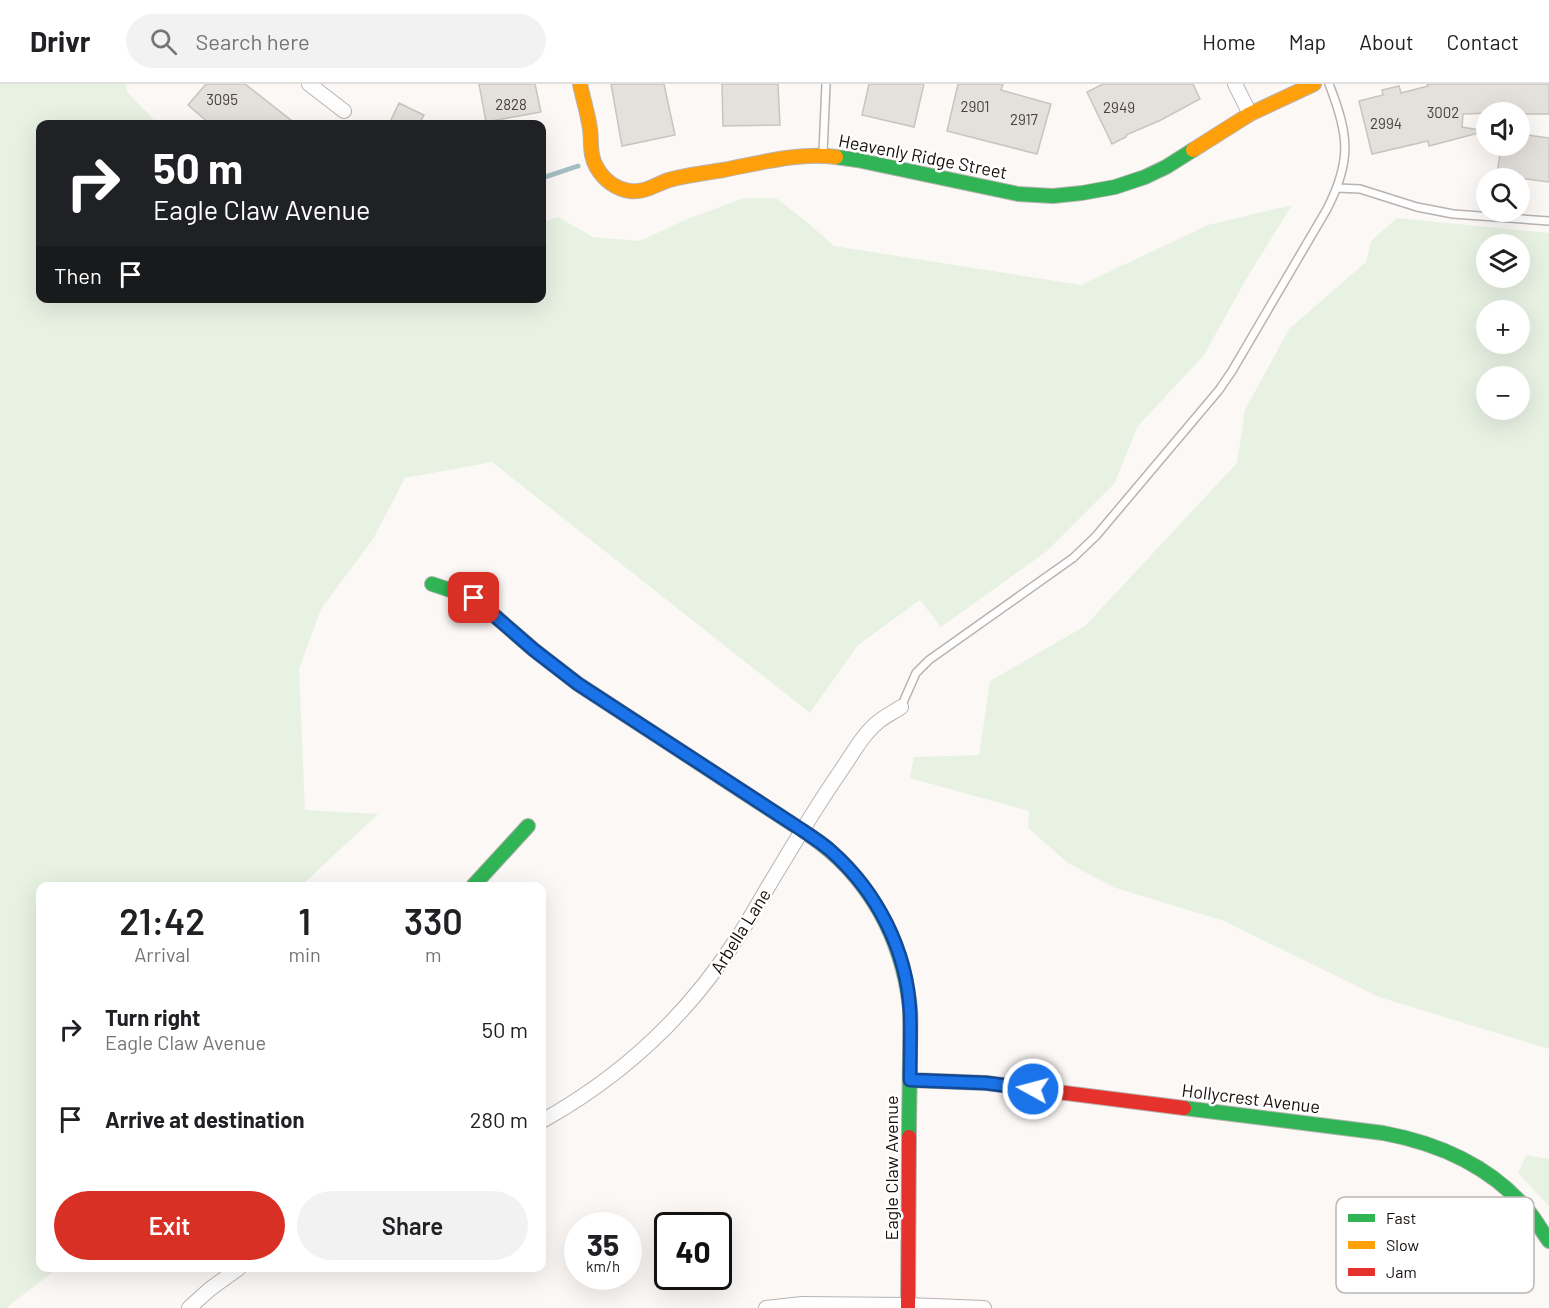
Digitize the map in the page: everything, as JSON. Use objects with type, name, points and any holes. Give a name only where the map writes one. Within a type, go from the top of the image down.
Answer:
[{"type":"street","points":[[309,84],[344,111]]},
{"type":"street","name":"Heavenly Ridge Street","points":[[579,84],[591,134],[590,151],[594,164],[602,176],[625,190],[640,191],[653,188],[669,180],[794,157],[822,155],[857,160],[1018,194],[1053,196],[1115,187],[1145,177],[1166,167],[1250,114],[1314,84]]},
{"type":"street","points":[[1235,84],[1250,114]]},
{"type":"street","name":"Eagle Claw Avenue","points":[[432,584],[474,598],[534,650],[578,684],[802,830],[830,850],[852,871],[872,898],[888,924],[899,951],[910,1010],[908,1306]]},
{"type":"street","name":"Arbella Lane","points":[[546,1119],[609,1078],[643,1050],[679,1015],[735,943],[817,805],[866,735],[879,721],[901,707]]},
{"type":"street","points":[[477,882],[528,826]]},
{"type":"street","name":"Hollycrest Avenue","points":[[910,1080],[986,1083],[1410,1138],[1452,1153],[1492,1178],[1514,1197]]},
{"type":"street","name":"Hollycrest Avenue","points":[[1534,1220],[1549,1241]]},
{"type":"street","points":[[189,1308],[233,1272]]},
{"type":"street","points":[[766,1308],[802,1304],[984,1308]]},
{"type":"lane","points":[[822,155],[826,84]]},
{"type":"lane","points":[[901,707],[916,673],[929,660],[1073,558],[1110,520],[1232,372],[1338,188],[1345,158],[1345,141],[1342,122],[1329,84]]},
{"type":"lane","points":[[1338,188],[1360,189],[1417,207],[1453,214],[1549,221]]},
{"type":"green space","points":[[0,84],[126,84],[127,92],[154,120],[36,120],[36,303],[546,303],[546,222],[558,217],[593,237],[640,241],[685,220],[744,198],[776,198],[834,246],[1081,285],[1208,225],[1292,205],[1245,281],[1204,355],[1138,426],[1114,484],[1047,551],[941,627],[920,600],[858,645],[810,713],[492,462],[405,478],[373,539],[321,609],[299,669],[305,810],[378,814],[305,882],[36,882],[36,1272],[53,1272],[6,1308],[0,1308]]},
{"type":"green space","points":[[1397,218],[1549,233],[1549,1049],[1379,997],[1224,921],[1113,887],[1068,863],[1028,828],[1029,811],[910,778],[914,757],[979,755],[990,681],[1085,626],[1237,463],[1245,410],[1289,329],[1366,262],[1371,241]]},
{"type":"green space","points":[[1526,1155],[1549,1159],[1549,1206],[1518,1173]]},
{"type":"building","points":[[206,84],[245,84],[291,120],[205,120],[188,105]]},
{"type":"building","points":[[479,84],[535,84],[541,112],[486,120]]},
{"type":"building","points":[[611,84],[664,84],[675,135],[622,146]]},
{"type":"building","points":[[722,84],[778,84],[780,125],[723,126]]},
{"type":"building","points":[[869,84],[924,84],[914,127],[862,115]]},
{"type":"building","points":[[958,84],[1003,84],[1001,90],[1051,104],[1037,154],[947,131]]},
{"type":"building","points":[[1103,84],[1193,84],[1200,99],[1112,144],[1087,92]]},
{"type":"building","points":[[1427,84],[1549,84],[1549,114],[1530,114],[1530,102],[1476,102],[1476,114],[1463,114],[1462,127],[1476,129],[1476,134],[1429,146],[1428,141],[1372,154],[1359,101],[1383,95],[1382,90],[1399,86],[1401,93],[1428,86]]},
{"type":"building","points":[[399,103],[424,115],[421,120],[391,120]]},
{"type":"building","points":[[1530,135],[1549,138],[1549,182],[1530,179],[1530,168],[1498,168],[1500,156],[1530,156]]},
{"type":"waterway","points":[[546,177],[578,166]]},
{"type":"traffic: fast","points":[[836,157],[1018,194],[1053,196],[1115,187],[1145,177],[1193,150]]},
{"type":"traffic: fast","points":[[432,584],[474,598],[534,650],[578,684],[809,835],[849,869],[879,910],[890,933],[906,982],[910,1008],[909,1137]]},
{"type":"traffic: fast","points":[[477,882],[528,826]]},
{"type":"traffic: fast","points":[[1184,1108],[1403,1137],[1460,1158],[1495,1179],[1515,1197]]},
{"type":"traffic: fast","points":[[1534,1220],[1549,1241]]},
{"type":"traffic: slow","points":[[580,84],[591,134],[594,163],[607,180],[625,190],[641,191],[689,175],[780,159],[808,156],[836,157]]},
{"type":"traffic: slow","points":[[1193,150],[1250,114],[1314,84]]},
{"type":"traffic: jam","points":[[910,1080],[986,1083],[1184,1108]]},
{"type":"traffic: jam","points":[[908,1308],[909,1137]]},
{"type":"route","points":[[474,598],[534,650],[578,684],[802,830],[830,850],[852,871],[888,924],[899,951],[910,1010],[910,1080],[986,1083],[1033,1089]]}]
